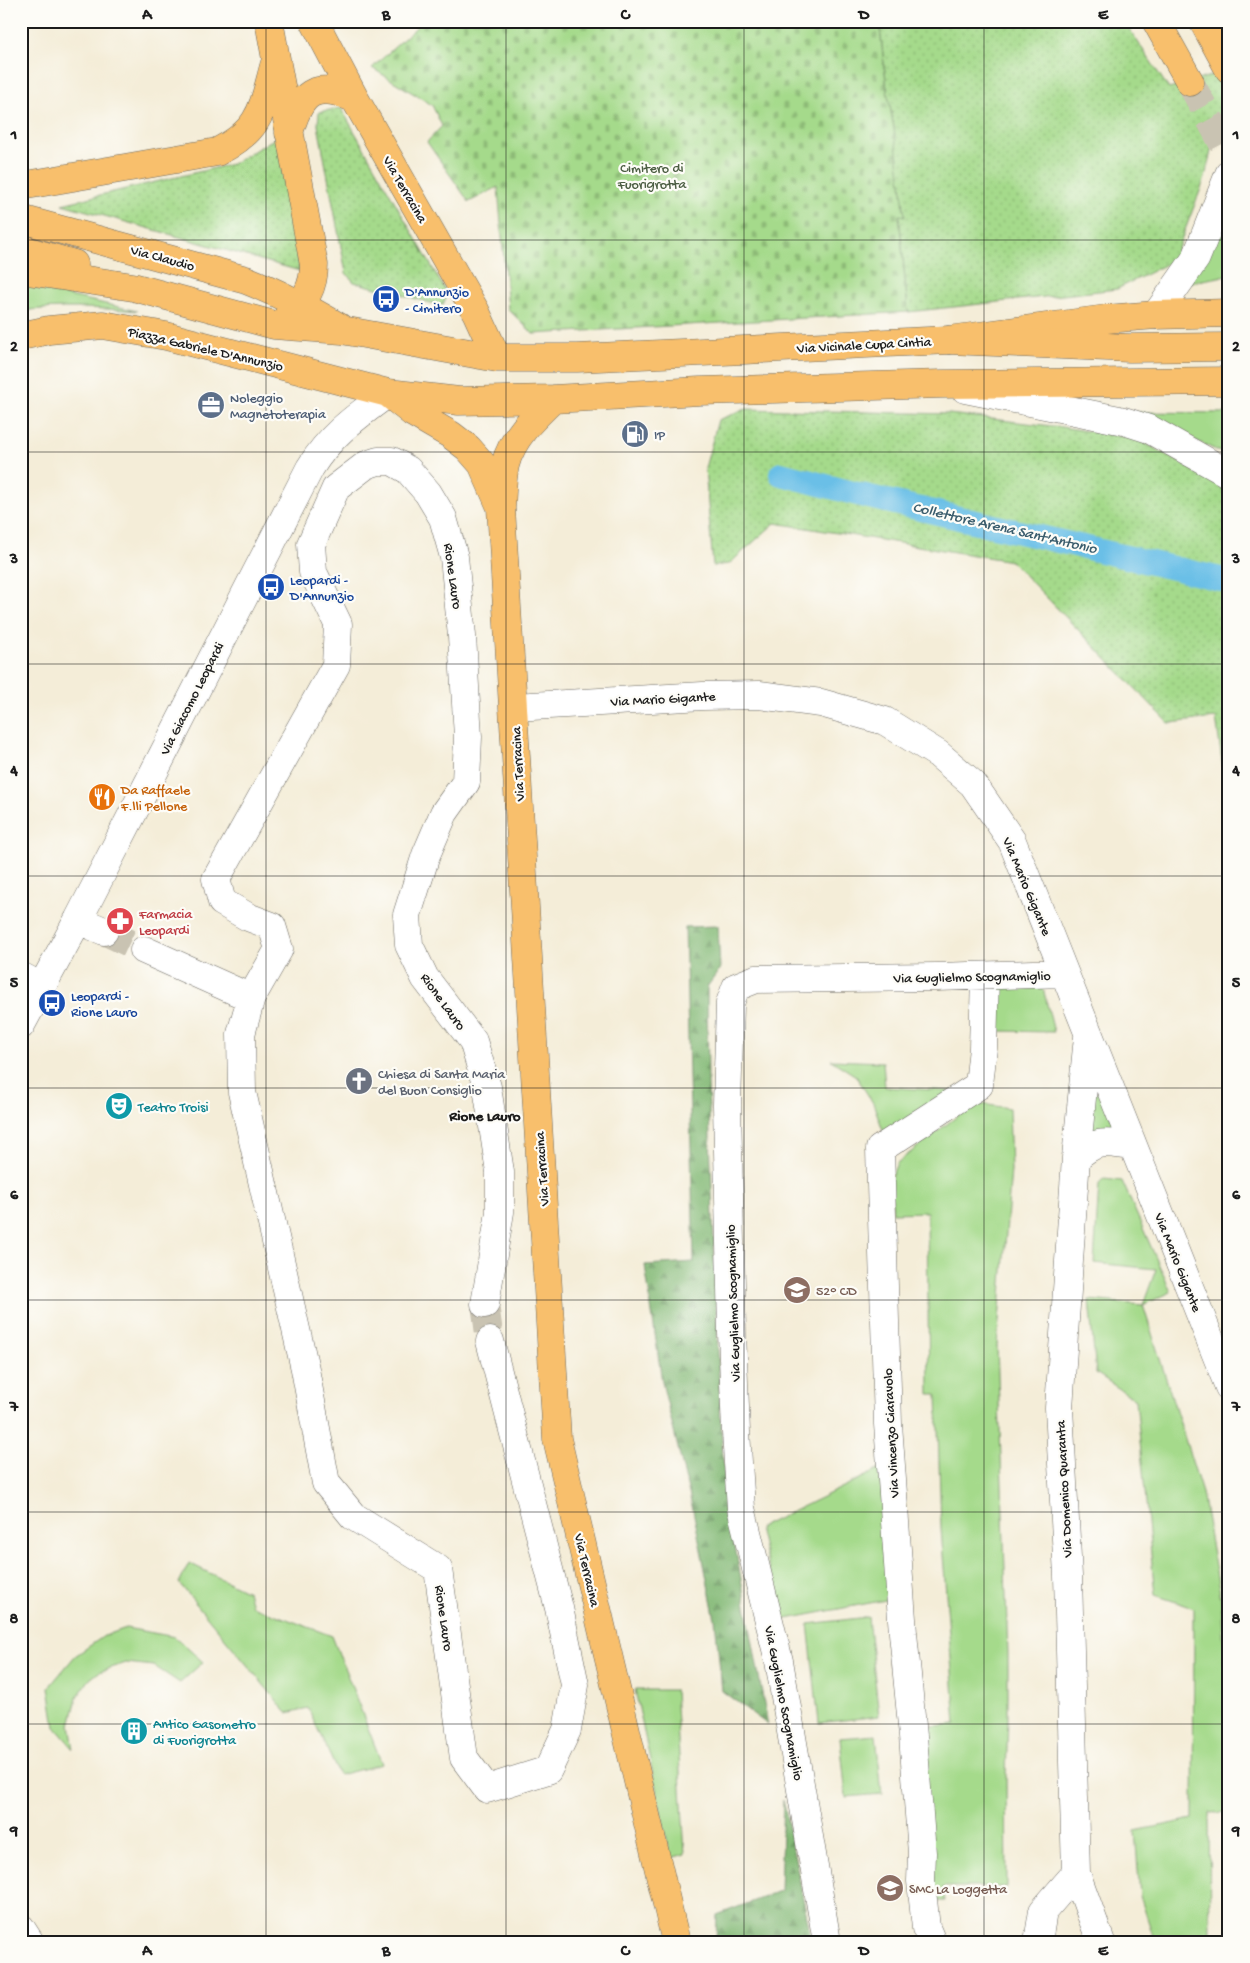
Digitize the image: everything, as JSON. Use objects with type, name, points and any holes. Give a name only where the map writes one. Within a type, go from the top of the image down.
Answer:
[{"type":"main road","points":[[269,21],[314,266],[310,290],[301,304],[274,325]]},
{"type":"main road","name":"Via Terracina","points":[[314,21],[355,99],[476,312],[497,358]]},
{"type":"main road","points":[[1156,21],[1190,82]]},
{"type":"main road","points":[[1203,21],[1229,69]]},
{"type":"main road","points":[[21,186],[217,152],[236,142],[250,130],[261,112],[276,60]]},
{"type":"main road","points":[[289,133],[298,107],[310,94],[320,91],[341,92],[355,99]]},
{"type":"main road","name":"Via Claudio","points":[[21,219],[246,280],[301,304],[342,330]]},
{"type":"main road","name":"Via Claudio","points":[[21,248],[60,258],[133,287]]},
{"type":"main road","name":"Via Claudio","points":[[21,270],[133,287],[274,325],[342,330],[497,358]]},
{"type":"main road","name":"Via Vicinale Cupa Cintia","points":[[497,358],[587,357],[949,340],[1106,319],[1156,315],[1229,313]]},
{"type":"main road","name":"Piazza Gabriele D'Annunzio","points":[[21,336],[49,330],[103,325],[166,336],[388,393]]},
{"type":"main road","points":[[949,340],[1130,348],[1229,347]]},
{"type":"main road","points":[[388,393],[459,401],[553,399],[700,391],[942,384],[1229,381]]},
{"type":"main road","points":[[388,393],[413,414],[468,448],[482,464],[501,508]]},
{"type":"main road","name":"Via Terracina","points":[[553,399],[533,418],[514,443],[505,466],[501,508],[557,1439],[676,1942]]},
{"type":"street","points":[[1156,315],[1196,258],[1229,174]]},
{"type":"street","points":[[942,384],[1124,421],[1149,429],[1229,474]]},
{"type":"street","name":"Via Giacomo Leopardi","points":[[21,1025],[31,982],[78,920],[310,468],[322,449],[341,429],[388,393]]},
{"type":"street","name":"Rione Lauro","points":[[485,1304],[500,1212],[500,1172],[487,1087],[473,1041],[425,978],[409,945],[407,915],[426,855],[444,813],[466,782],[468,737],[454,557],[443,518],[428,493],[408,470],[392,461],[378,462],[366,465],[336,488],[311,544],[313,572],[338,624],[336,665],[216,879],[222,902],[248,917],[272,926],[279,949],[251,998],[241,1034],[242,1092],[306,1369],[326,1483],[353,1516],[438,1569],[464,1758],[487,1789],[548,1770],[567,1730],[575,1685],[557,1599],[490,1342]]},
{"type":"street","name":"Via Mario Gigante","points":[[514,707],[703,696],[760,695],[822,703],[885,721],[938,754],[973,784],[1012,841],[1229,1387]]},
{"type":"street","points":[[78,920],[104,932]]},
{"type":"street","points":[[144,950],[251,998]]},
{"type":"street","name":"Via Guglielmo Scognamiglio","points":[[827,1942],[779,1661],[741,1508],[736,1432],[727,1105],[730,1003],[736,987],[756,979],[1064,973]]},
{"type":"street","name":"Via Vincenzo Ciaravolo","points":[[932,1942],[926,1928],[921,1881],[922,1853],[903,1633],[888,1424],[880,1149],[979,1085],[983,1048],[985,976]]},
{"type":"street","name":"Via Domenico Quaranta","points":[[1088,1033],[1076,1158],[1059,1408],[1068,1576],[1076,1873],[1101,1942]]},
{"type":"street","points":[[1076,1158],[1089,1146],[1106,1143],[1133,1146]]},
{"type":"street","points":[[1038,1942],[1043,1911],[1076,1873]]},
{"type":"street","points":[[21,1928],[30,1942]]},
{"type":"green space","name":"Cimitero di Fuorigrotta","points":[[423,21],[879,21],[905,216],[899,215],[908,312],[533,334],[508,309],[498,187],[469,202],[427,142],[442,126],[432,105],[372,68]]},
{"type":"green space","points":[[879,21],[1124,21],[1169,89],[1229,70],[1205,178],[1173,261],[1117,289],[908,312],[899,214],[894,128],[887,90]]},
{"type":"green space","points":[[341,108],[448,295],[442,306],[354,282],[346,273],[318,125],[319,112]]},
{"type":"green space","points":[[277,137],[300,271],[62,204],[232,164]]},
{"type":"green space","points":[[1229,201],[1229,275],[1187,283]]},
{"type":"green space","points":[[21,285],[137,311],[50,308],[21,311]]},
{"type":"green space","points":[[746,409],[949,414],[1061,427],[1138,439],[1229,490],[1229,811],[1216,718],[1169,723],[1011,561],[775,523],[729,564],[713,566],[705,468],[718,420]]},
{"type":"green space","points":[[1134,412],[1229,413],[1229,456]]},
{"type":"green space","points":[[718,926],[720,969],[707,987],[708,1084],[725,1492],[768,1725],[722,1691],[715,1619],[693,1510],[662,1382],[645,1265],[694,1262],[685,927]]},
{"type":"green space","points":[[997,988],[1043,988],[1054,1032],[995,1031]]},
{"type":"green space","points":[[831,1060],[883,1062],[885,1087],[950,1091],[886,1138],[873,1103],[856,1076]]},
{"type":"green space","points":[[1102,1092],[1117,1135],[1090,1135],[1093,1093]]},
{"type":"green space","points":[[974,1103],[1009,1108],[1011,1170],[997,1346],[1008,1653],[1007,1887],[943,1887],[945,1901],[932,1901],[922,1727],[956,1724],[941,1529],[937,1394],[929,1394],[927,1212],[893,1213],[890,1180],[897,1163]]},
{"type":"green space","points":[[1104,1179],[1122,1181],[1171,1292],[1143,1305],[1156,1269],[1094,1263],[1099,1184]]},
{"type":"green space","points":[[1089,1300],[1143,1305],[1202,1493],[1221,1599],[1228,1720],[1229,1810],[1228,1812],[1209,1813],[1210,1942],[1155,1942],[1140,1896],[1135,1831],[1193,1819],[1194,1608],[1155,1595],[1136,1400],[1096,1373]]},
{"type":"green space","points":[[880,1469],[891,1599],[781,1620],[759,1528]]},
{"type":"green space","points":[[189,1563],[248,1592],[252,1606],[332,1636],[382,1764],[339,1775],[308,1708],[287,1713],[179,1583]]},
{"type":"green space","points":[[868,1617],[879,1716],[819,1723],[808,1624]]},
{"type":"green space","points":[[126,1628],[175,1637],[203,1662],[180,1683],[154,1666],[126,1663],[99,1672],[89,1680],[77,1698],[70,1725],[74,1749],[55,1727],[49,1687],[75,1656],[104,1636]]},
{"type":"green space","points":[[635,1690],[675,1690],[685,1854],[671,1858]]},
{"type":"green space","points":[[876,1735],[882,1794],[846,1797],[840,1738]]},
{"type":"green space","points":[[783,1799],[812,1942],[716,1942],[717,1915],[780,1891]]},
{"type":"waterway","name":"Collettore Arena Sant'Antonio","points":[[781,474],[861,495],[1229,581]]},
{"type":"tunnel","points":[[1190,82],[1229,155]]},
{"type":"tunnel","points":[[104,931],[144,950]]},
{"type":"tunnel","points":[[485,1304],[490,1341]]},
{"type":"place","name":"D'Annunzio - Cimitero","points":[[386,299]]},
{"type":"place","name":"Noleggio Magnetoterapia","points":[[211,405]]},
{"type":"place","name":"IP","points":[[635,434]]},
{"type":"place","name":"Leopardi - D'Annunzio","points":[[271,587]]},
{"type":"place","name":"Da Raffaele F.lli Pellone","points":[[102,797]]},
{"type":"place","name":"Farmacia Leopardi","points":[[120,921]]},
{"type":"place","name":"Leopardi - Rione Lauro","points":[[52,1003]]},
{"type":"place","name":"Chiesa di Santa Maria del Buon Consiglio","points":[[359,1081]]},
{"type":"place","name":"Teatro Troisi","points":[[119,1106]]},
{"type":"place","name":"52° CD","points":[[797,1290]]},
{"type":"place","name":"Antico Gasometro di Fuorigrotta","points":[[134,1731]]},
{"type":"place","name":"SMC La Loggetta","points":[[890,1888]]},
{"type":"district","name":"Rione Lauro","points":[[485,1115]]}]
